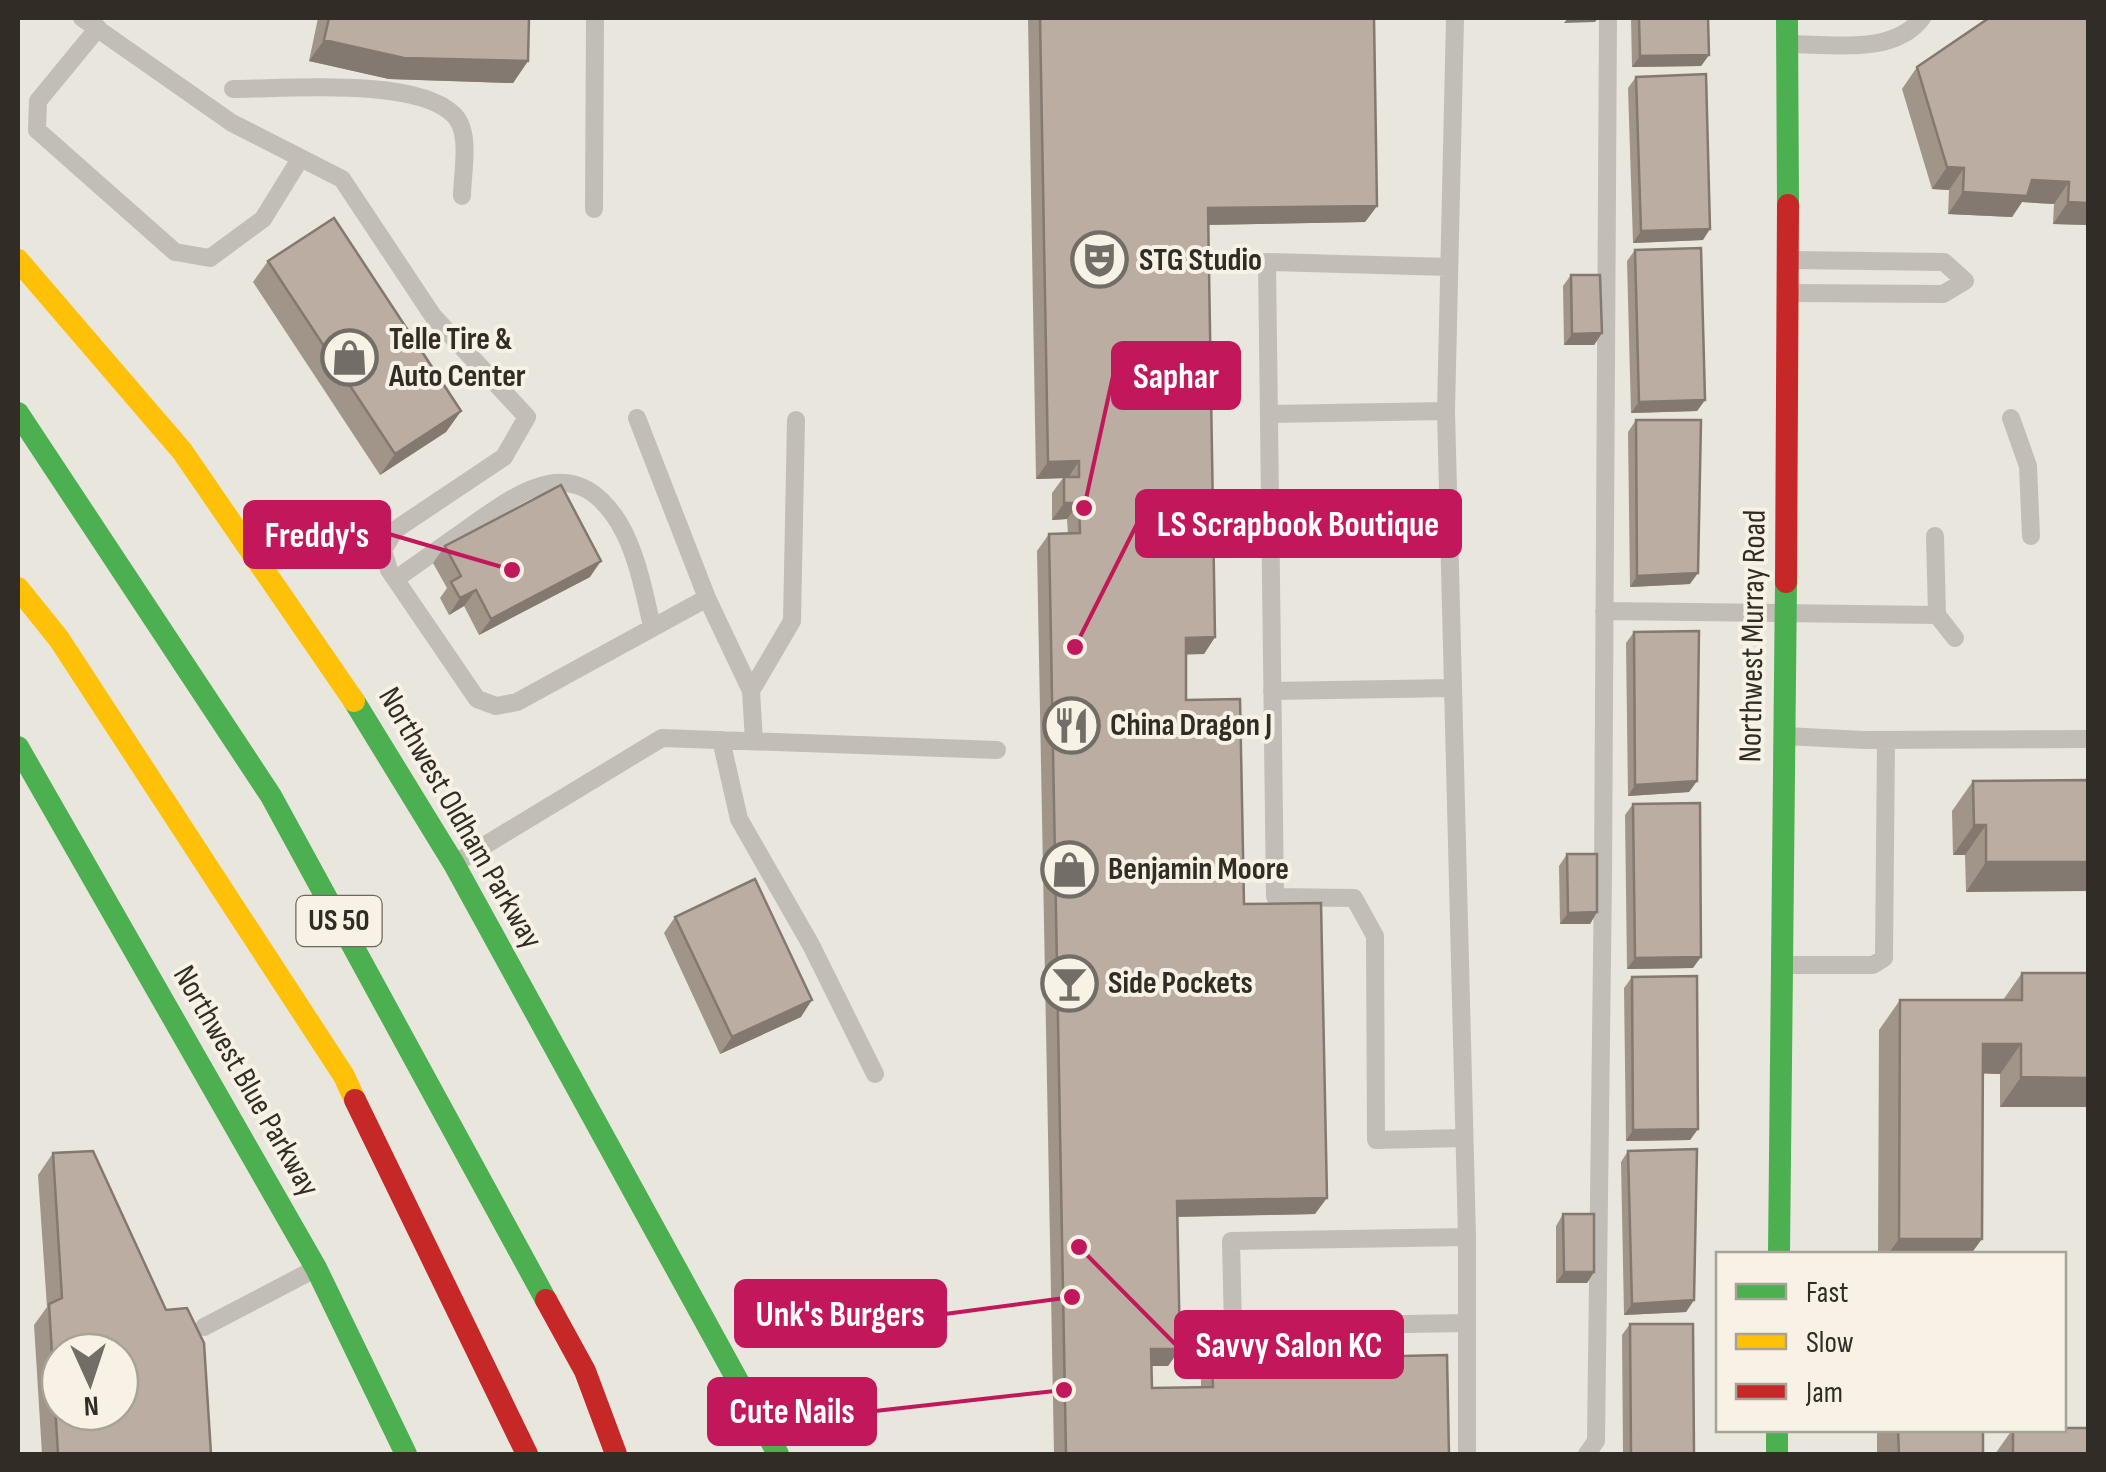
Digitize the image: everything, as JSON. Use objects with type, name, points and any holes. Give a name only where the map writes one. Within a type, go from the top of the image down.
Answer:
[{"type":"main road","name":"Northwest Murray Road","points":[[1779,1252],[1789,293],[1786,18]]},
{"type":"main road","name":"Northwest Oldham Parkway","points":[[18,260],[182,452],[343,683],[454,864],[778,1454]]},
{"type":"main road","name":"US 50","points":[[18,414],[271,796],[586,1371],[616,1454]]},
{"type":"main road","name":"US 50","points":[[18,588],[59,639],[344,1076],[528,1454]]},
{"type":"main road","name":"Northwest Blue Parkway","points":[[18,748],[316,1268],[406,1454]]},
{"type":"lane","points":[[594,209],[595,18]]},
{"type":"lane","points":[[1455,18],[1446,411],[1467,1237],[1467,1454]]},
{"type":"lane","points":[[1587,1454],[1596,1441],[1608,18]]},
{"type":"lane","points":[[1787,44],[1874,44],[1905,36],[1922,18]]},
{"type":"lane","points":[[300,160],[263,219],[210,258],[175,252],[37,130],[38,100],[90,23],[232,123],[342,179],[433,316],[527,417],[504,457],[395,530],[383,550],[396,579],[477,699],[496,706],[517,702],[707,598]]},
{"type":"lane","points":[[233,89],[391,89],[430,100],[454,114],[463,134],[462,196]]},
{"type":"lane","points":[[1789,260],[1944,262],[1965,280],[1942,294],[1789,293]]},
{"type":"lane","points":[[1449,267],[1267,262],[1275,897],[1354,898],[1375,936],[1376,1140],[1464,1138]]},
{"type":"lane","points":[[1269,414],[1446,411]]},
{"type":"lane","points":[[637,418],[707,598],[751,691],[754,741]]},
{"type":"lane","points":[[2011,418],[2028,466],[2031,536]]},
{"type":"lane","points":[[751,691],[792,621],[796,420]]},
{"type":"lane","points":[[396,579],[519,492],[554,481],[586,486],[619,523],[640,574],[652,626]]},
{"type":"lane","points":[[1935,536],[1937,616],[1955,638]]},
{"type":"lane","points":[[1604,611],[1937,616]]},
{"type":"lane","points":[[1272,691],[1452,688]]},
{"type":"lane","points":[[1784,736],[2088,740]]},
{"type":"lane","points":[[454,864],[662,738],[997,750]]},
{"type":"lane","points":[[721,740],[739,819],[812,945],[874,1074]]},
{"type":"lane","points":[[1782,966],[1873,965],[1884,958],[1886,740]]},
{"type":"lane","points":[[1467,1237],[1231,1241],[1234,1327],[1467,1322]]},
{"type":"lane","points":[[204,1327],[316,1268]]},
{"type":"building","points":[[329,18],[529,18],[528,61],[404,58],[324,40]]},
{"type":"building","points":[[1040,18],[1374,18],[1377,206],[1208,208],[1215,637],[1186,638],[1186,700],[1240,699],[1244,904],[1321,903],[1327,1198],[1177,1201],[1180,1349],[1151,1349],[1152,1388],[1213,1387],[1212,1360],[1447,1355],[1449,1454],[1066,1454],[1049,534],[1080,533],[1079,503],[1064,503],[1064,477],[1079,477],[1079,461],[1048,462]]},
{"type":"building","points":[[1639,18],[1708,18],[1709,55],[1640,56]]},
{"type":"building","points":[[1989,18],[2088,18],[2088,203],[2068,202],[2069,182],[2032,180],[2027,196],[1963,192],[1964,168],[1947,167],[1917,67]]},
{"type":"building","points":[[1706,74],[1710,229],[1641,231],[1636,77]]},
{"type":"building","name":"Telle Tire & Auto Center","points":[[334,218],[461,411],[395,454],[268,261]]},
{"type":"building","points":[[1701,248],[1705,400],[1639,402],[1635,250]]},
{"type":"building","points":[[1571,275],[1600,275],[1602,333],[1572,334]]},
{"type":"building","points":[[1636,420],[1701,420],[1698,573],[1637,576]]},
{"type":"building","points":[[561,485],[601,561],[491,619],[476,590],[460,598],[451,582],[461,576],[445,546]]},
{"type":"building","points":[[1699,631],[1697,781],[1635,785],[1634,632]]},
{"type":"building","points":[[2088,780],[2088,862],[1986,862],[1986,825],[1974,825],[1973,781]]},
{"type":"building","points":[[1700,803],[1701,957],[1635,958],[1633,804]]},
{"type":"building","points":[[1567,854],[1597,854],[1597,912],[1568,913]]},
{"type":"building","points":[[755,879],[812,1000],[732,1037],[675,917]]},
{"type":"building","points":[[2022,973],[2088,973],[2088,1078],[2021,1077],[2021,1044],[1983,1044],[1982,1239],[1899,1239],[1900,1000],[2022,1000]]},
{"type":"building","points":[[1697,976],[1698,1129],[1633,1130],[1632,977]]},
{"type":"building","points":[[1697,1149],[1694,1300],[1632,1304],[1628,1151]]},
{"type":"building","points":[[93,1151],[166,1310],[187,1308],[204,1343],[211,1454],[58,1454],[57,1432],[140,1432],[140,1332],[51,1332],[49,1304],[62,1298],[53,1153]]},
{"type":"building","points":[[1563,1214],[1594,1214],[1594,1272],[1564,1272]]},
{"type":"building","points":[[1630,1324],[1693,1324],[1694,1454],[1631,1454]]},
{"type":"building","points":[[2088,1428],[2088,1454],[2013,1454],[2013,1432]]},
{"type":"building","points":[[1898,1432],[1983,1432],[1983,1454],[1899,1454]]},
{"type":"traffic: fast","points":[[1787,18],[1788,205]]},
{"type":"traffic: fast","points":[[18,413],[271,796],[546,1300]]},
{"type":"traffic: fast","points":[[1779,1252],[1786,582]]},
{"type":"traffic: fast","points":[[354,701],[454,864],[778,1454]]},
{"type":"traffic: fast","points":[[18,747],[316,1268],[406,1454]]},
{"type":"traffic: fast","points":[[1777,1432],[1777,1454]]},
{"type":"traffic: slow","points":[[18,260],[182,451],[354,701]]},
{"type":"traffic: slow","points":[[18,588],[59,639],[344,1076],[355,1100]]},
{"type":"traffic: jam","points":[[1786,582],[1788,205]]},
{"type":"traffic: jam","points":[[355,1100],[527,1454]]},
{"type":"traffic: jam","points":[[546,1300],[585,1371],[616,1454]]},
{"type":"place","name":"STG Studio","points":[[1100,260]]},
{"type":"place","name":"Telle Tire & Auto Center","points":[[350,357]]},
{"type":"place","name":"Saphar","points":[[1084,508]]},
{"type":"place","name":"Freddy's","points":[[512,570]]},
{"type":"place","name":"LS Scrapbook Boutique","points":[[1075,647]]},
{"type":"place","name":"China Dragon J","points":[[1071,725]]},
{"type":"place","name":"Benjamin Moore","points":[[1069,869]]},
{"type":"place","name":"Side Pockets","points":[[1069,983]]},
{"type":"place","name":"Savvy Salon KC","points":[[1079,1247]]},
{"type":"place","name":"Unk's Burgers","points":[[1072,1297]]},
{"type":"place","name":"Cute Nails","points":[[1064,1390]]}]
